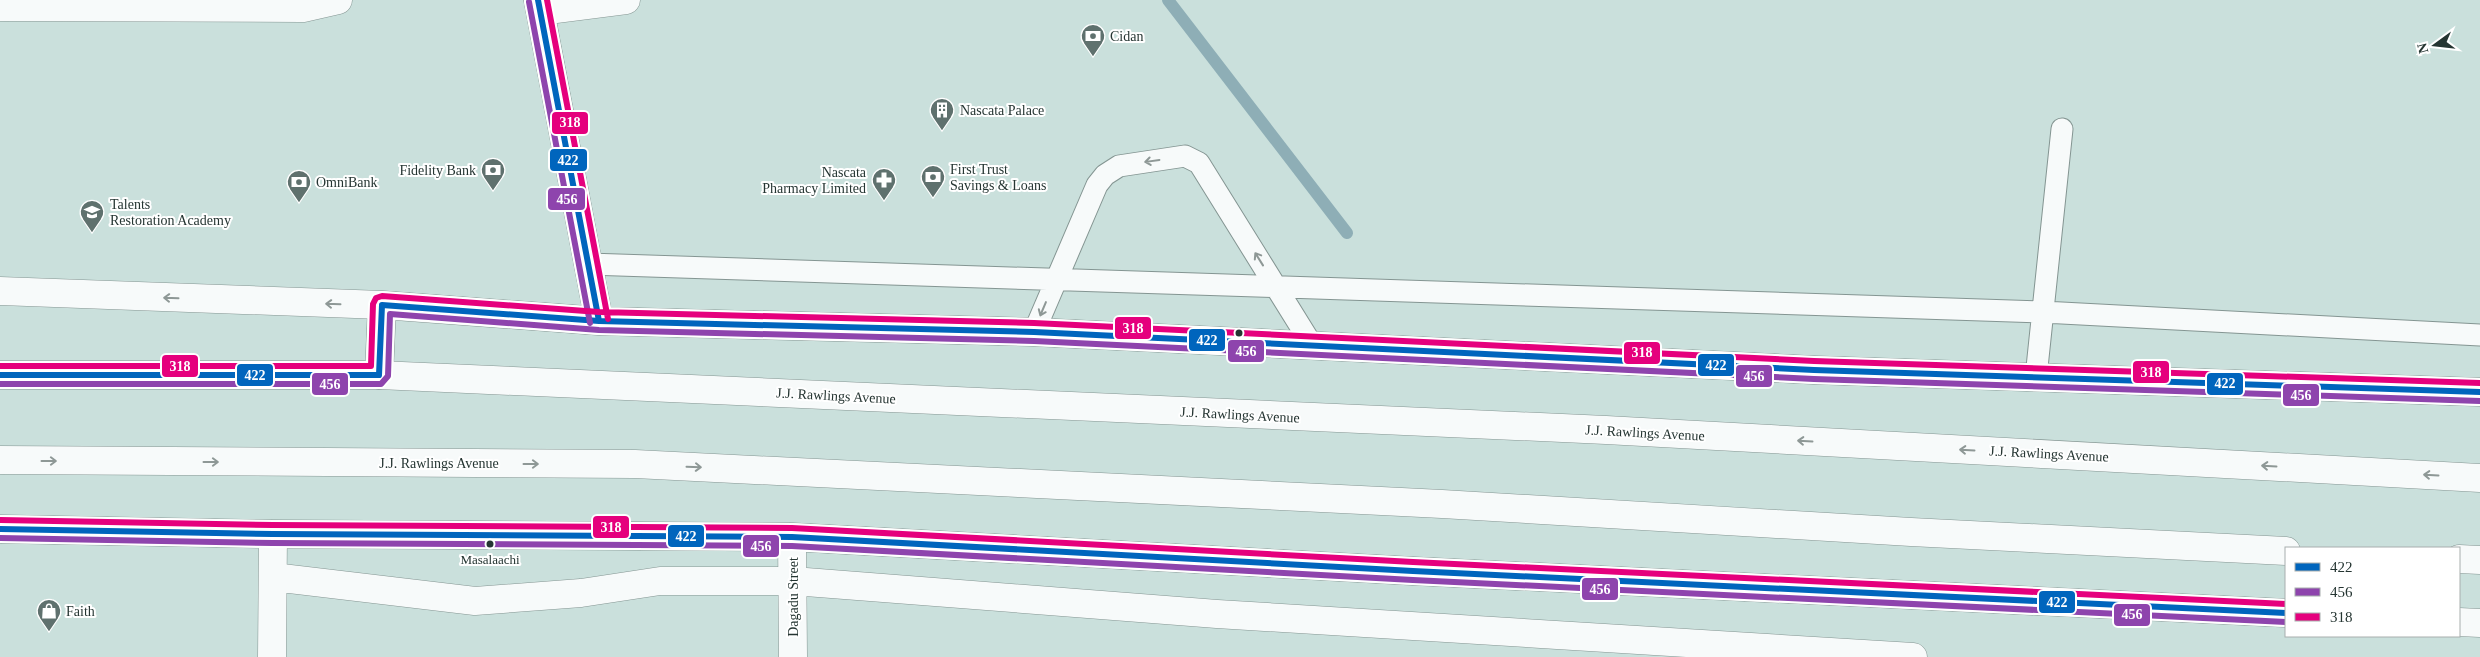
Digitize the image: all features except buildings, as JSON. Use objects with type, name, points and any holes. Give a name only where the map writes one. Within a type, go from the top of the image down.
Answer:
[{"type":"main road","points":[[0,6],[303,8],[338,0]]},
{"type":"main road","points":[[599,321],[539,5],[626,0]]},
{"type":"main road","points":[[0,291],[382,306],[599,321],[1034,332],[1814,370],[2480,392]]},
{"type":"main road","points":[[379,375],[382,306]]},
{"type":"main road","name":"J.J. Rawlings Avenue","points":[[0,375],[379,375],[1606,430],[2480,478]]},
{"type":"main road","name":"J.J. Rawlings Avenue","points":[[0,460],[635,464],[1442,504],[1901,532],[2285,551]]},
{"type":"main road","points":[[0,528],[274,534],[792,537],[1384,569],[2285,613]]},
{"type":"main road","points":[[272,657],[274,534]]},
{"type":"main road","name":"Dagadu Street","points":[[792,537],[793,657]]},
{"type":"main road","points":[[2460,559],[2480,560]]},
{"type":"main road","points":[[273,577],[476,601],[581,593],[660,581],[793,581],[1217,614],[1913,657]]},
{"type":"main road","points":[[2460,622],[2480,623]]},
{"type":"lane","points":[[2036,377],[2062,129]]},
{"type":"lane","points":[[1034,332],[1097,185],[1105,175],[1119,166],[1185,156],[1199,163],[1312,345]]},
{"type":"lane","points":[[588,264],[2043,312],[2480,335]]},
{"type":"waterway","points":[[1168,0],[1347,233]]},
{"type":"transit line","name":"422","points":[[538,0],[599,321]]},
{"type":"transit line","name":"318","points":[[547,0],[608,319]]},
{"type":"transit line","name":"456","points":[[529,2],[590,323]]},
{"type":"transit line","name":"318","points":[[0,366],[371,366],[373,304],[376,298],[382,296],[599,312],[1034,323],[1814,361],[2480,383]]},
{"type":"transit line","name":"422","points":[[0,375],[379,375],[382,305],[599,321],[1034,332],[1814,370],[2480,392]]},
{"type":"transit line","name":"456","points":[[0,384],[381,384],[388,376],[390,314],[599,330],[1034,341],[1814,379],[2480,401]]},
{"type":"transit line","name":"318","points":[[0,520],[273,525],[792,528],[1413,562],[2285,604]]},
{"type":"transit line","name":"422","points":[[0,529],[273,534],[792,537],[1413,571],[2285,613]]},
{"type":"transit line","name":"456","points":[[0,538],[273,543],[792,546],[1413,580],[2285,622]]},
{"type":"place","name":"Cidan","points":[[1093,57]]},
{"type":"place","name":"Nascata Palace","points":[[942,131]]},
{"type":"place","name":"Fidelity Bank","points":[[493,191]]},
{"type":"place","name":"First Trust Savings & Loans","points":[[933,198]]},
{"type":"place","name":"Nascata Pharmacy Limited","points":[[884,201]]},
{"type":"place","name":"OmniBank","points":[[299,203]]},
{"type":"place","name":"Talents Restoration Academy","points":[[92,233]]},
{"type":"place","name":"Masalaachi","points":[[490,544]]},
{"type":"place","name":"Faith","points":[[49,632]]}]
